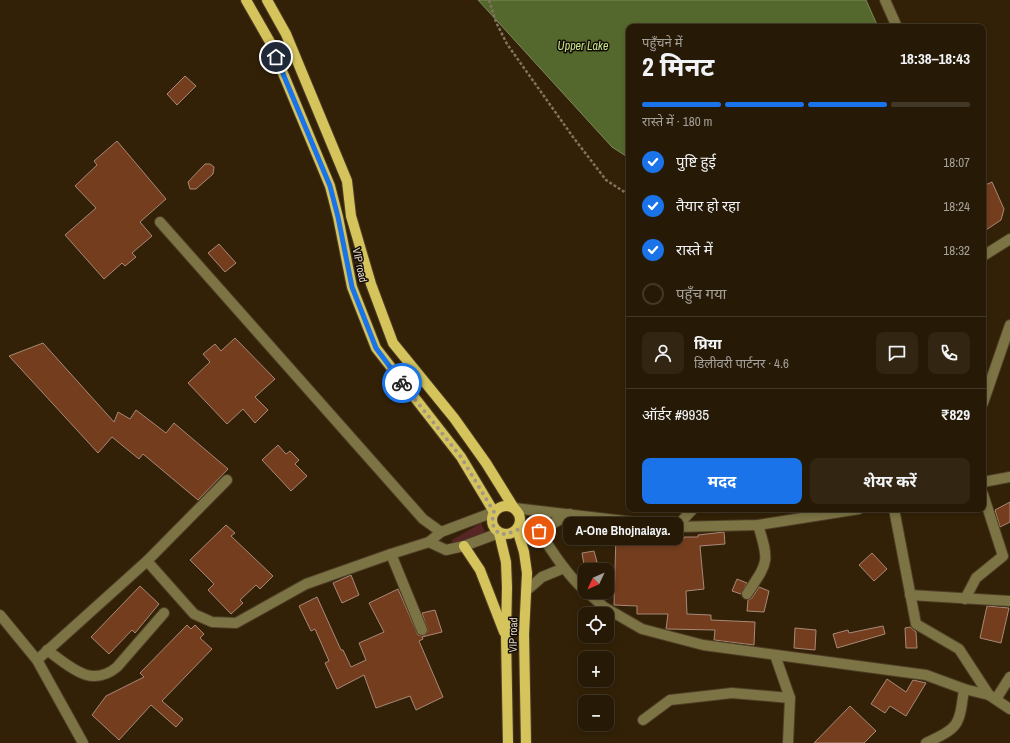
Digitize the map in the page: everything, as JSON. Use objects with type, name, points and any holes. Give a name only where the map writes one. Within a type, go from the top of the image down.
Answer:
[{"type":"main road","name":"VIP road","points":[[246,0],[270,42],[330,186],[338,217],[352,287],[376,348],[461,457],[494,512]]},
{"type":"main road","name":"VIP road","points":[[267,0],[286,34],[347,182],[351,216],[371,284],[393,343],[454,418],[486,463],[514,508]]},
{"type":"main road","points":[[504,506],[514,508],[520,516],[517,529],[509,534],[500,533],[492,522],[494,512],[504,506]]},
{"type":"main road","name":"VIP road","points":[[517,529],[524,552],[528,573],[524,634],[526,743]]},
{"type":"main road","name":"VIP road","points":[[500,533],[506,562],[508,743]]},
{"type":"main road","points":[[464,546],[480,570],[506,636]]},
{"type":"street","points":[[885,0],[896,24]]},
{"type":"street","points":[[160,222],[423,519],[441,532]]},
{"type":"street","points":[[986,254],[1010,239]]},
{"type":"street","points":[[986,393],[1010,325]]},
{"type":"street","points":[[986,482],[1010,478]]},
{"type":"street","points":[[36,660],[147,561],[227,480]]},
{"type":"street","points":[[965,599],[976,578],[1003,556],[986,503]]},
{"type":"street","points":[[514,508],[676,527],[758,525],[840,512]]},
{"type":"street","points":[[147,561],[194,614],[212,622],[236,623],[306,584],[429,542],[441,532],[494,512]]},
{"type":"street","points":[[676,527],[690,512]]},
{"type":"street","points":[[895,512],[916,624],[959,649],[992,697]]},
{"type":"street","points":[[517,529],[539,531],[570,514]]},
{"type":"street","points":[[747,594],[763,570],[766,560],[758,525]]},
{"type":"street","points":[[539,531],[564,568],[578,583]]},
{"type":"street","points":[[429,542],[446,550],[464,546],[500,533]]},
{"type":"street","points":[[391,554],[422,630]]},
{"type":"street","points":[[526,591],[542,577],[564,568]]},
{"type":"street","points":[[910,595],[1010,601]]},
{"type":"street","points":[[595,599],[604,607],[642,630],[703,645],[926,675],[964,689],[992,697],[1010,709]]},
{"type":"street","points":[[47,650],[71,668],[84,675],[96,677],[103,675],[117,667],[164,613]]},
{"type":"street","points":[[0,615],[36,660],[83,743]]},
{"type":"street","points":[[775,655],[790,698],[788,743]]},
{"type":"street","points":[[992,697],[1010,677]]},
{"type":"street","points":[[926,743],[955,727],[960,719],[964,689]]},
{"type":"street","points":[[643,720],[670,700],[732,693],[790,698]]},
{"type":"path","points":[[489,0],[496,22],[507,44],[573,137],[606,180],[626,193]]},
{"type":"shaded area","points":[[481,523],[489,541],[452,543],[452,540]]},
{"type":"water","name":"Upper Lake","points":[[478,0],[866,0],[877,24],[626,24],[626,156],[612,147]]},
{"type":"building","points":[[185,76],[196,86],[177,105],[167,94]]},
{"type":"building","points":[[117,141],[166,199],[140,222],[152,236],[132,253],[136,257],[125,266],[122,263],[104,279],[65,235],[96,208],[75,186],[97,165],[94,161]]},
{"type":"building","points":[[205,164],[210,164],[214,167],[213,174],[196,189],[190,189],[188,182]]},
{"type":"building","points":[[992,182],[1004,209],[1001,220],[986,230],[986,185]]},
{"type":"building","points":[[219,244],[236,263],[225,272],[208,253]]},
{"type":"building","points":[[235,338],[275,379],[255,397],[268,410],[255,423],[243,409],[227,424],[188,383],[210,362],[203,354],[215,344],[221,351]]},
{"type":"building","points":[[43,343],[114,422],[118,412],[130,419],[136,410],[166,433],[174,423],[228,469],[198,500],[143,454],[139,459],[112,437],[98,453],[9,356]]},
{"type":"building","points":[[278,445],[286,454],[290,451],[299,460],[295,464],[307,476],[291,491],[262,460]]},
{"type":"building","points":[[1010,502],[1010,522],[1000,527],[995,510]]},
{"type":"building","points":[[226,525],[235,533],[231,536],[273,576],[260,589],[256,585],[240,600],[243,603],[231,614],[208,590],[214,584],[190,560]]},
{"type":"building","points":[[724,532],[725,544],[700,546],[704,589],[686,591],[687,614],[711,615],[711,620],[755,622],[754,645],[714,640],[715,630],[666,629],[668,614],[637,614],[637,606],[614,605],[616,534],[655,537],[655,539],[684,539],[684,537],[698,537],[698,535]]},
{"type":"building","points":[[594,551],[597,562],[584,563],[582,553]]},
{"type":"building","points":[[872,553],[887,569],[874,581],[859,565]]},
{"type":"building","points":[[351,575],[359,595],[342,603],[333,583]]},
{"type":"building","points":[[737,579],[747,583],[741,594],[732,591]]},
{"type":"building","points":[[140,586],[159,604],[135,633],[132,630],[109,654],[91,637]]},
{"type":"building","points":[[759,587],[769,591],[764,612],[747,611],[748,600],[752,598]]},
{"type":"building","points":[[398,589],[418,635],[424,636],[428,631],[422,613],[435,610],[442,632],[422,637],[423,639],[419,641],[443,697],[416,710],[410,696],[376,708],[364,675],[337,689],[325,663],[329,661],[315,629],[311,631],[299,606],[317,597],[341,650],[343,650],[351,667],[366,660],[359,643],[384,632],[369,603]]},
{"type":"building","points":[[987,606],[1009,608],[1001,643],[980,638]]},
{"type":"building","points":[[187,625],[191,629],[195,625],[204,634],[200,638],[212,649],[162,701],[183,719],[176,727],[151,705],[119,740],[92,715],[106,696],[144,677],[140,673]]},
{"type":"building","points":[[883,626],[885,634],[837,648],[833,634],[848,630],[849,633]]},
{"type":"building","points":[[910,627],[916,632],[917,648],[906,648],[905,628]]},
{"type":"building","points":[[795,628],[816,630],[815,650],[794,648]]},
{"type":"building","points":[[887,679],[906,692],[913,680],[926,683],[906,716],[890,706],[885,713],[871,704]]},
{"type":"building","points":[[850,706],[876,731],[864,743],[814,743]]},
{"type":"way so far","points":[[402,383],[461,457],[494,512],[492,522],[496,530],[504,534],[509,534],[517,529],[539,531]]},
{"type":"place","name":"A-One Bhojnalaya.","points":[[539,531]]},
{"type":"route","points":[[276,57],[330,186],[338,217],[352,287],[376,348],[402,383]]}]
